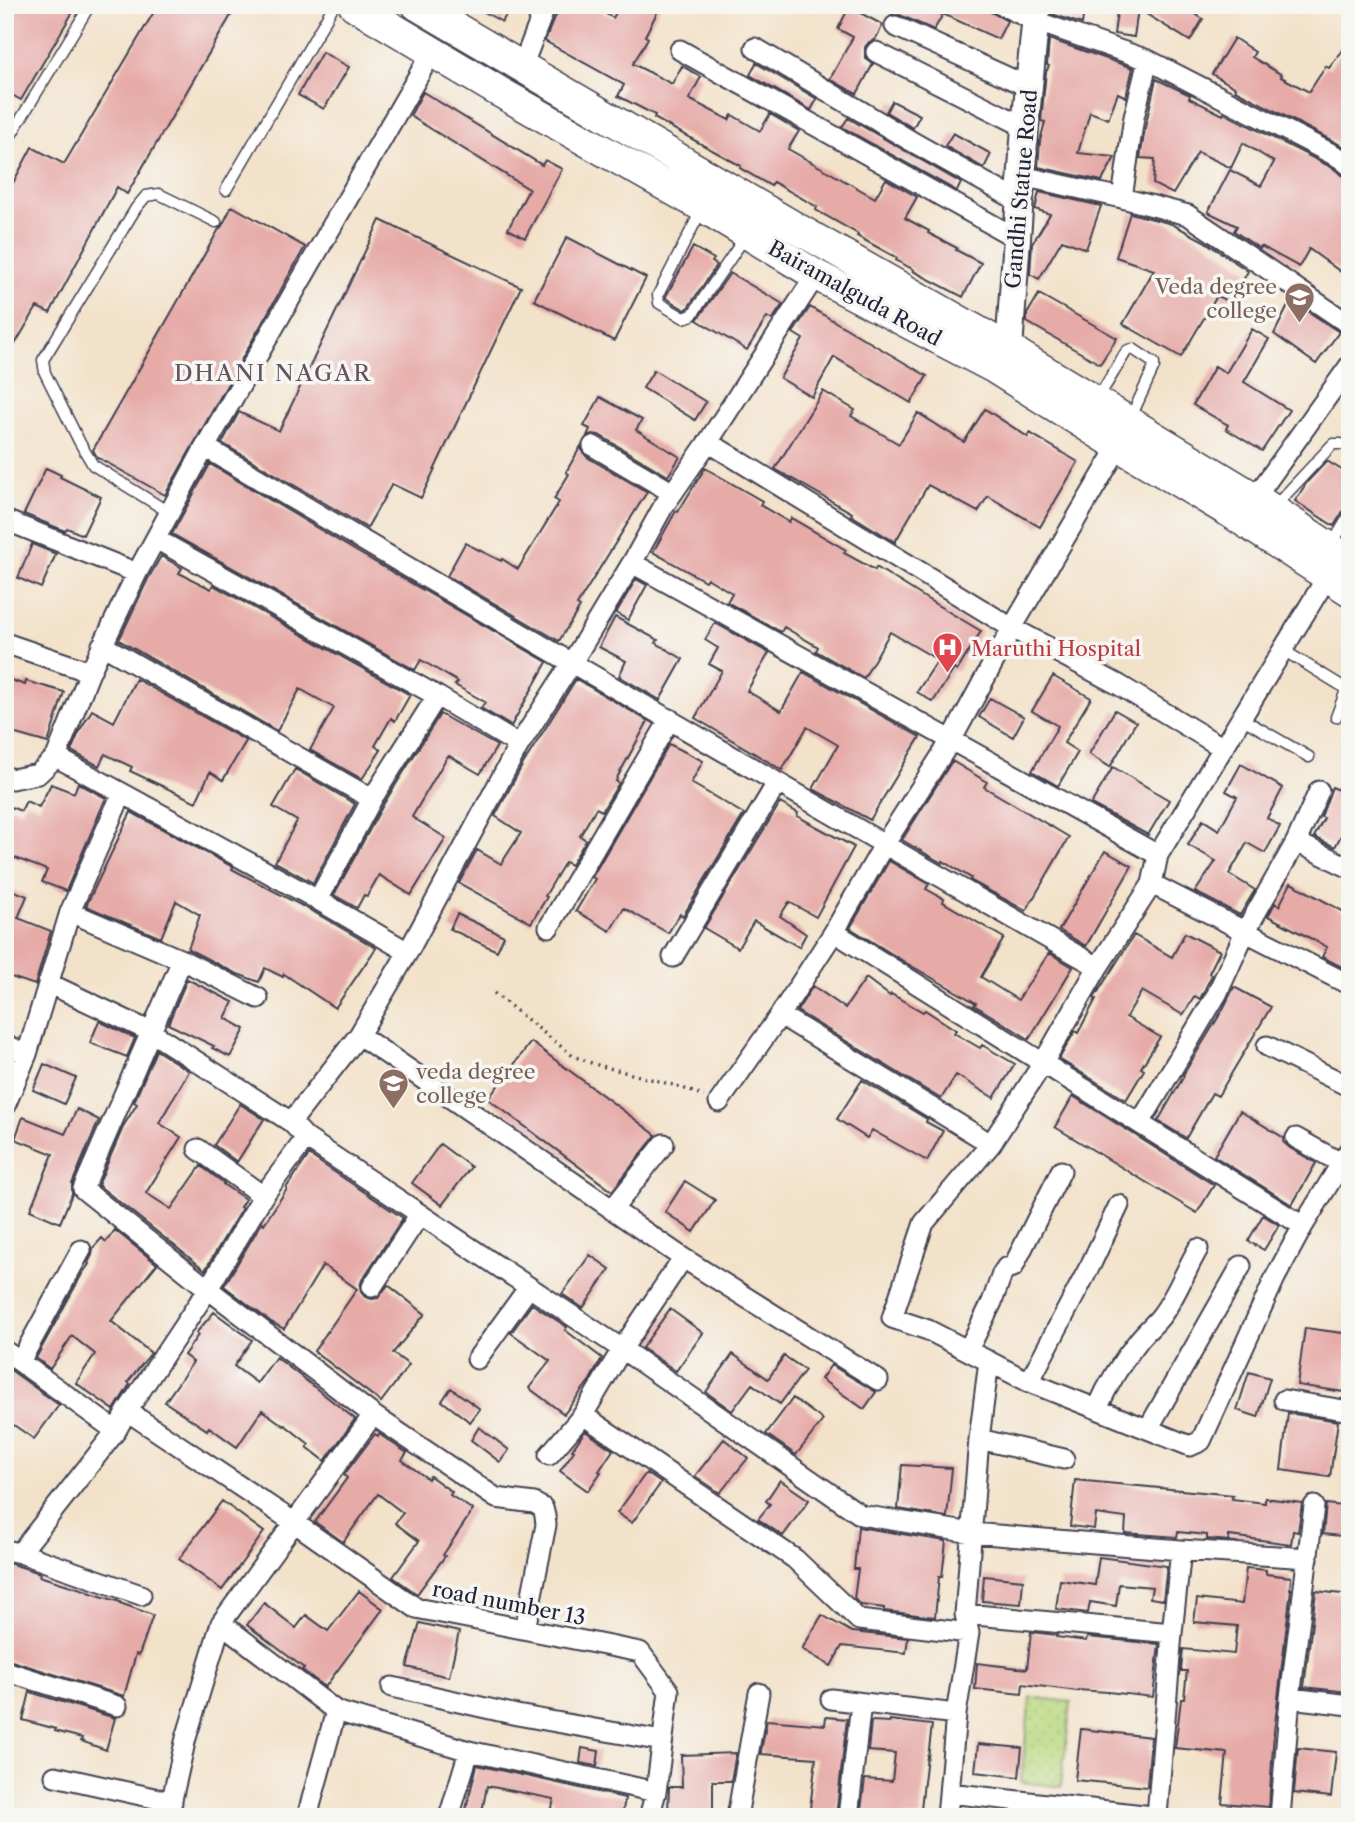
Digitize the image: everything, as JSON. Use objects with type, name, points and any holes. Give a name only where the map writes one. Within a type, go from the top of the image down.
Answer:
[{"type":"main road","name":"Bairamalguda Road","points":[[354,5],[816,275],[1096,402],[1124,434],[1263,503],[1339,569]]},
{"type":"main road","name":"Bairamalguda Road","points":[[417,5],[798,229],[1124,434],[1231,513],[1339,569]]},
{"type":"street","points":[[522,67],[546,5]]},
{"type":"street","points":[[1001,5],[1036,13],[1148,60],[1350,166]]},
{"type":"street","name":"Gandhi Statue Road","points":[[1002,359],[1020,202],[1036,13]]},
{"type":"street","points":[[895,26],[1029,87]]},
{"type":"street","points":[[755,48],[1020,202]]},
{"type":"street","points":[[680,50],[1016,238]]},
{"type":"street","points":[[5,776],[12,779],[38,774],[57,757],[90,672],[137,573],[205,447],[432,52]]},
{"type":"street","points":[[876,52],[1025,127]]},
{"type":"street","points":[[1122,198],[1134,117],[1148,60]]},
{"type":"street","points":[[1022,176],[1188,215],[1350,325]]},
{"type":"street","points":[[291,1122],[359,1035],[408,952],[519,745],[571,664],[663,507],[816,275]]},
{"type":"street","points":[[1263,503],[1347,375]]},
{"type":"street","points":[[719,1102],[834,932],[884,845],[952,739],[1012,628],[1124,434]]},
{"type":"street","points":[[708,442],[1012,628],[1119,685],[1223,748]]},
{"type":"street","points":[[593,446],[673,493]]},
{"type":"street","points":[[205,447],[571,664],[1098,967]]},
{"type":"street","points":[[5,520],[137,573]]},
{"type":"street","points":[[156,539],[437,696],[519,745]]},
{"type":"street","points":[[632,563],[1158,855]]},
{"type":"street","points":[[1296,1138],[1345,1156],[1275,1279],[1201,1441],[1190,1446],[1029,1382],[928,1329],[892,1318],[924,1223],[991,1144],[1043,1063],[1098,967],[1152,884],[1158,855],[1283,650],[1339,569]]},
{"type":"street","points":[[5,643],[90,672]]},
{"type":"street","points":[[102,645],[372,799]]},
{"type":"street","points":[[318,900],[372,799],[437,696]]},
{"type":"street","points":[[549,927],[670,719]]},
{"type":"street","points":[[57,757],[408,952]]},
{"type":"street","points":[[673,957],[777,783]]},
{"type":"street","points":[[1140,1123],[1217,995],[1245,932],[1296,842],[1318,791]]},
{"type":"street","points":[[5,1105],[27,1054],[71,912],[122,793]]},
{"type":"street","points":[[1296,842],[1350,868]]},
{"type":"street","points":[[1152,884],[1350,985]]},
{"type":"street","points":[[71,912],[182,960],[258,998]]},
{"type":"street","points":[[834,932],[1303,1226]]},
{"type":"street","points":[[182,960],[83,1189],[373,1415],[496,1498],[534,1503],[543,1508],[546,1525],[525,1629]]},
{"type":"street","points":[[48,983],[151,1032],[291,1122],[306,1138],[622,1349],[861,1515],[972,1533],[1308,1558]]},
{"type":"street","points":[[780,1015],[991,1144]]},
{"type":"street","points":[[359,1035],[683,1258],[878,1380]]},
{"type":"street","points":[[5,1045],[27,1054]]},
{"type":"street","points":[[1267,1046],[1350,1087]]},
{"type":"street","points":[[141,1595],[13,1551],[116,1431],[127,1410],[208,1289],[263,1196],[306,1138]]},
{"type":"street","points":[[612,1210],[664,1144]]},
{"type":"street","points":[[198,1149],[263,1196]]},
{"type":"street","points":[[968,1350],[996,1293],[1002,1274],[1006,1268],[1013,1268],[1061,1171]]},
{"type":"street","points":[[1029,1382],[1119,1205]]},
{"type":"street","points":[[372,1287],[420,1214]]},
{"type":"street","points":[[1097,1409],[1120,1365],[1172,1300],[1198,1249]]},
{"type":"street","points":[[81,1250],[13,1356],[116,1431]]},
{"type":"street","points":[[549,1455],[583,1415],[622,1349],[683,1258]]},
{"type":"street","points":[[1148,1429],[1241,1266]]},
{"type":"street","points":[[477,1359],[529,1287]]},
{"type":"street","points":[[947,1817],[967,1623],[979,1439],[989,1361]]},
{"type":"street","points":[[1284,1400],[1350,1411]]},
{"type":"street","name":"road number 13","points":[[127,1410],[415,1608],[639,1652],[669,1691],[656,1792],[649,1817]]},
{"type":"street","points":[[55,1776],[170,1810],[186,1738],[221,1623],[373,1415]]},
{"type":"street","points":[[583,1415],[796,1559],[859,1620],[1172,1633]]},
{"type":"street","points":[[979,1439],[1064,1459]]},
{"type":"street","points":[[1280,1817],[1290,1698],[1314,1506]]},
{"type":"street","points":[[949,1793],[1074,1812],[1159,1816],[1172,1633],[1181,1550]]},
{"type":"street","points":[[221,1623],[336,1711],[469,1751],[656,1792]]},
{"type":"street","points":[[5,1671],[117,1706]]},
{"type":"street","points":[[392,1687],[517,1715],[662,1741]]},
{"type":"street","points":[[737,1817],[759,1693]]},
{"type":"street","points":[[1290,1698],[1350,1705]]},
{"type":"street","points":[[831,1699],[956,1714]]},
{"type":"street","points":[[848,1817],[861,1703]]},
{"type":"street","points":[[307,1817],[336,1711]]},
{"type":"street","points":[[449,1817],[469,1751]]},
{"type":"lane","points":[[5,145],[90,5]]},
{"type":"lane","points":[[226,190],[334,5]]},
{"type":"lane","points":[[170,513],[93,465],[46,373],[43,360],[146,196],[159,194],[216,222]]},
{"type":"lane","points":[[703,207],[658,295],[659,303],[684,318],[692,315],[747,234]]},
{"type":"lane","points":[[1096,402],[1128,350],[1133,349],[1154,363],[1124,434]]},
{"type":"lane","points":[[1263,503],[1333,444],[1350,447]]},
{"type":"lane","points":[[1339,569],[1350,514]]},
{"type":"lane","points":[[1283,650],[1345,688],[1336,716]]},
{"type":"lane","points":[[1241,718],[1309,757]]},
{"type":"path","points":[[494,993],[573,1056],[677,1086],[719,1102]]},
{"type":"green space","points":[[1030,1697],[1071,1702],[1061,1787],[1021,1782]]},
{"type":"building","points":[[5,5],[77,5],[21,100],[5,91]]},
{"type":"building","points":[[158,5],[237,5],[127,194],[117,187],[50,313],[37,307],[5,361],[5,198],[32,147],[64,164]]},
{"type":"building","points":[[472,5],[512,5],[502,22]]},
{"type":"building","points":[[562,5],[590,5],[613,18],[620,5],[661,5],[645,36],[648,38],[633,64],[672,84],[682,66],[701,77],[689,99],[729,120],[732,115],[760,131],[770,114],[799,131],[788,149],[875,198],[886,179],[917,197],[905,218],[981,263],[963,297],[913,271],[896,260],[897,258],[816,210],[817,207],[773,182],[771,186],[740,168],[741,166],[654,118],[655,115],[618,96],[624,85],[545,41]]},
{"type":"building","points":[[896,5],[989,5],[991,12],[1007,21],[998,39],[943,14],[934,30],[900,15],[891,15]]},
{"type":"building","points":[[1053,5],[1085,5],[1082,24],[1052,14]]},
{"type":"building","points":[[1118,5],[1181,5],[1203,19],[1190,41],[1138,9],[1134,37],[1114,34]]},
{"type":"building","points":[[849,7],[883,25],[875,40],[865,47],[865,58],[873,64],[857,94],[830,79],[853,37],[838,29]]},
{"type":"building","points":[[1234,38],[1255,52],[1252,57],[1309,92],[1326,66],[1329,68],[1350,41],[1350,150],[1235,90],[1236,88],[1212,74]]},
{"type":"building","points":[[1049,39],[1133,68],[1126,97],[1118,93],[1108,119],[1090,112],[1078,153],[1115,157],[1102,181],[1038,167],[1045,122],[1041,121],[1046,72],[1049,66]]},
{"type":"building","points":[[322,52],[349,67],[324,109],[298,95]]},
{"type":"building","points":[[756,63],[817,99],[811,110],[750,75]]},
{"type":"building","points":[[1156,79],[1350,178],[1350,260],[1341,272],[1309,249],[1299,267],[1261,246],[1260,249],[1234,231],[1237,226],[1208,212],[1230,170],[1261,186],[1274,162],[1243,143],[1231,168],[1198,152],[1173,194],[1153,184],[1155,159],[1140,158]]},
{"type":"building","points":[[423,92],[542,165],[545,160],[562,169],[525,238],[508,229],[529,189],[410,116]]},
{"type":"building","points":[[892,101],[920,115],[913,128],[886,112]]},
{"type":"building","points":[[848,118],[961,183],[957,191],[842,127]]},
{"type":"building","points":[[953,133],[991,154],[984,168],[945,146]]},
{"type":"building","points":[[1039,192],[1101,206],[1086,249],[1062,240],[1039,279],[1030,274],[1032,244],[1050,214],[1035,209]]},
{"type":"building","points":[[232,206],[305,247],[165,495],[97,457],[93,450]]},
{"type":"building","points":[[1130,213],[1172,224],[1204,241],[1248,271],[1231,303],[1217,296],[1181,357],[1123,324],[1154,270],[1116,257]]},
{"type":"building","points":[[380,220],[521,287],[421,498],[392,484],[367,528],[222,443],[239,412],[279,431]]},
{"type":"building","points":[[567,237],[646,278],[614,341],[534,300]]},
{"type":"building","points":[[693,247],[714,259],[712,262],[717,265],[685,310],[666,296]]},
{"type":"building","points":[[730,273],[783,304],[772,320],[767,317],[747,350],[697,320]]},
{"type":"building","points":[[1039,294],[1117,338],[1100,364],[1027,322],[1027,314]]},
{"type":"building","points":[[1291,300],[1339,332],[1316,364],[1274,334]]},
{"type":"building","points":[[810,307],[927,376],[911,403],[834,357],[812,397],[780,378],[803,339],[793,333]]},
{"type":"building","points":[[1252,329],[1269,339],[1244,382],[1289,410],[1262,451],[1226,429],[1228,425],[1193,405],[1215,366],[1226,373]]},
{"type":"building","points":[[654,370],[706,402],[695,420],[643,388]]},
{"type":"building","points":[[823,391],[855,410],[851,416],[899,444],[918,413],[964,442],[985,409],[1028,437],[1030,433],[1078,462],[1040,527],[988,496],[978,512],[928,485],[895,542],[851,515],[852,513],[775,469]]},
{"type":"building","points":[[600,397],[642,420],[636,430],[680,457],[668,476],[599,435],[587,436],[590,429],[584,426]]},
{"type":"building","points":[[581,446],[587,457],[647,492],[577,605],[580,607],[559,641],[447,576],[465,543],[518,569],[559,502],[554,499]]},
{"type":"building","points":[[1327,461],[1350,475],[1350,505],[1334,526],[1295,501],[1307,482]]},
{"type":"building","points":[[210,464],[547,662],[511,726],[481,708],[485,702],[455,685],[458,682],[421,660],[415,670],[172,534]]},
{"type":"building","points":[[46,468],[101,497],[83,535],[67,528],[65,531],[24,514]]},
{"type":"building","points":[[705,468],[762,501],[760,505],[789,522],[791,518],[846,550],[844,553],[875,570],[876,567],[981,631],[957,671],[954,669],[933,702],[917,692],[938,660],[890,632],[864,678],[816,651],[818,647],[784,627],[781,632],[727,602],[732,593],[707,578],[705,581],[653,552]]},
{"type":"building","points":[[32,544],[56,554],[41,588],[18,578]]},
{"type":"building","points":[[161,556],[182,568],[179,573],[211,589],[213,585],[410,695],[395,721],[391,718],[375,746],[381,750],[362,779],[310,750],[334,708],[300,689],[277,731],[119,640]]},
{"type":"building","points":[[636,579],[647,585],[628,620],[616,613]]},
{"type":"building","points":[[615,617],[658,640],[656,643],[683,659],[660,700],[619,676],[626,661],[599,647]]},
{"type":"building","points":[[715,623],[769,653],[747,691],[781,711],[803,672],[920,737],[870,820],[813,789],[838,745],[807,727],[782,770],[695,718],[722,671],[709,664],[718,648],[705,640]]},
{"type":"building","points":[[1053,676],[1091,698],[1064,743],[1078,752],[1058,786],[1032,771],[1058,726],[1032,711]]},
{"type":"building","points":[[5,678],[25,685],[26,681],[64,692],[48,743],[5,731]]},
{"type":"building","points":[[136,679],[246,741],[223,780],[210,772],[196,802],[130,771],[132,767],[105,754],[99,766],[71,751],[92,710],[114,722]]},
{"type":"building","points":[[576,679],[648,721],[618,776],[616,781],[619,783],[602,811],[596,808],[580,836],[586,840],[571,865],[565,862],[531,923],[459,883],[477,850],[501,864],[521,833],[495,816],[523,764]]},
{"type":"building","points":[[990,698],[1024,717],[1013,737],[979,717]]},
{"type":"building","points":[[1115,710],[1136,722],[1110,767],[1089,754]]},
{"type":"building","points":[[440,714],[497,746],[480,774],[447,757],[412,817],[446,838],[411,895],[379,875],[357,908],[334,895],[383,805]]},
{"type":"building","points":[[669,744],[703,761],[691,783],[744,814],[683,916],[680,914],[668,933],[624,908],[610,931],[576,911],[595,879],[592,877]]},
{"type":"building","points":[[952,761],[987,782],[984,787],[1069,837],[1026,911],[970,880],[971,878],[943,861],[942,863],[902,840]]},
{"type":"building","points":[[1241,764],[1283,788],[1267,818],[1280,826],[1265,853],[1247,843],[1229,874],[1255,890],[1240,915],[1195,892],[1216,861],[1188,845],[1203,820],[1219,830],[1237,797],[1226,791]]},
{"type":"building","points":[[1113,767],[1169,800],[1148,835],[1091,804]]},
{"type":"building","points":[[295,769],[355,804],[313,883],[275,862],[297,821],[273,807]]},
{"type":"building","points":[[78,783],[106,798],[66,891],[42,882],[47,870],[5,854],[5,805],[21,811],[26,801],[39,807],[51,784],[74,793]]},
{"type":"building","points":[[1332,787],[1350,795],[1350,830],[1345,828],[1335,847],[1314,837],[1324,818],[1321,817]]},
{"type":"building","points":[[780,803],[798,813],[797,816],[854,847],[816,917],[789,902],[780,916],[806,934],[799,947],[754,921],[738,948],[704,928]]},
{"type":"building","points":[[131,812],[376,948],[335,1008],[284,974],[283,977],[265,968],[259,982],[188,949],[200,915],[176,901],[161,938],[86,906]]},
{"type":"building","points":[[1105,851],[1132,866],[1086,946],[1059,930]]},
{"type":"building","points":[[889,861],[929,884],[926,889],[944,899],[943,902],[1004,938],[981,977],[1018,1000],[1049,953],[1073,967],[1029,1039],[974,1005],[976,1003],[850,928]]},
{"type":"building","points":[[1291,883],[1350,915],[1350,971],[1322,957],[1327,947],[1268,916],[1275,903],[1279,906]]},
{"type":"building","points":[[5,887],[27,896],[18,918],[51,931],[35,985],[5,975]]},
{"type":"building","points":[[457,914],[504,936],[497,951],[450,929]]},
{"type":"building","points":[[1185,933],[1220,951],[1209,973],[1212,975],[1200,999],[1195,996],[1183,1015],[1142,991],[1126,1017],[1160,1037],[1126,1100],[1059,1059],[1075,1031],[1078,1033],[1096,999],[1094,998],[1134,935],[1172,957]]},
{"type":"building","points":[[866,978],[890,996],[891,994],[923,1012],[925,1010],[956,1030],[954,1033],[1015,1064],[994,1098],[956,1075],[941,1099],[797,1011],[813,986],[845,1008]]},
{"type":"building","points":[[187,979],[233,1002],[225,1018],[245,1029],[230,1057],[212,1048],[214,1046],[168,1024]]},
{"type":"building","points":[[1234,987],[1271,1007],[1218,1096],[1212,1093],[1186,1138],[1158,1121]]},
{"type":"building","points":[[99,1021],[135,1038],[127,1057],[90,1043]]},
{"type":"building","points":[[531,1042],[656,1135],[612,1191],[488,1099]]},
{"type":"building","points":[[156,1050],[189,1071],[159,1123],[181,1137],[146,1193],[171,1209],[201,1166],[245,1199],[205,1270],[98,1185],[124,1125],[137,1104],[134,1102]]},
{"type":"building","points":[[44,1064],[76,1078],[64,1104],[33,1090]]},
{"type":"building","points":[[862,1080],[943,1131],[927,1161],[872,1130],[867,1138],[837,1119]]},
{"type":"building","points":[[1073,1096],[1214,1185],[1197,1213],[1055,1127]]},
{"type":"building","points":[[240,1104],[264,1119],[237,1162],[214,1145]]},
{"type":"building","points":[[77,1109],[99,1120],[72,1184],[72,1194],[60,1223],[30,1210],[53,1154],[15,1139],[23,1117],[65,1134]]},
{"type":"building","points":[[1240,1111],[1284,1138],[1283,1142],[1290,1148],[1316,1163],[1292,1205],[1214,1156]]},
{"type":"building","points":[[440,1144],[471,1167],[442,1205],[412,1183]]},
{"type":"building","points":[[309,1155],[403,1218],[360,1286],[365,1297],[372,1299],[378,1298],[388,1285],[425,1314],[393,1353],[409,1365],[381,1402],[314,1351],[357,1289],[323,1265],[284,1329],[224,1286],[262,1222],[264,1224]]},
{"type":"building","points":[[685,1181],[715,1200],[694,1232],[665,1212]]},
{"type":"building","points":[[1263,1215],[1279,1225],[1264,1250],[1248,1241]]},
{"type":"building","points":[[115,1230],[157,1264],[111,1321],[151,1353],[128,1382],[130,1384],[114,1410],[76,1383],[95,1354],[72,1336],[50,1369],[36,1358],[89,1264],[93,1248],[102,1238],[106,1242]]},
{"type":"building","points":[[590,1255],[610,1269],[583,1308],[562,1294]]},
{"type":"building","points":[[532,1304],[567,1327],[565,1330],[602,1358],[590,1380],[564,1414],[529,1388],[550,1361],[511,1333]]},
{"type":"building","points":[[670,1309],[703,1333],[676,1371],[642,1348]]},
{"type":"building","points":[[214,1312],[252,1340],[234,1366],[257,1383],[276,1357],[355,1419],[325,1461],[307,1447],[309,1444],[262,1410],[237,1447],[209,1427],[207,1430],[165,1402],[193,1362],[184,1355],[198,1335],[196,1333]]},
{"type":"building","points":[[1305,1328],[1350,1334],[1344,1392],[1297,1385]]},
{"type":"building","points":[[733,1354],[768,1379],[784,1356],[805,1370],[780,1404],[752,1384],[732,1411],[706,1392]]},
{"type":"building","points":[[831,1365],[876,1392],[864,1409],[821,1379]]},
{"type":"building","points":[[5,1366],[59,1405],[34,1439],[5,1419]]},
{"type":"building","points":[[1249,1372],[1270,1378],[1258,1417],[1237,1410]]},
{"type":"building","points":[[451,1388],[480,1409],[470,1422],[442,1401]]},
{"type":"building","points":[[793,1398],[823,1420],[796,1455],[766,1434]]},
{"type":"building","points":[[1288,1413],[1338,1421],[1330,1477],[1281,1470]]},
{"type":"building","points":[[479,1427],[509,1450],[500,1462],[471,1440]]},
{"type":"building","points":[[585,1431],[613,1450],[588,1491],[560,1471]]},
{"type":"building","points":[[375,1434],[407,1453],[402,1460],[428,1479],[430,1476],[452,1492],[450,1495],[473,1510],[443,1555],[445,1556],[417,1594],[393,1577],[419,1541],[395,1523],[403,1513],[378,1494],[343,1542],[315,1522],[347,1478],[344,1475]]},
{"type":"building","points":[[724,1439],[748,1458],[720,1493],[695,1476]]},
{"type":"building","points":[[902,1465],[952,1468],[947,1517],[898,1509]]},
{"type":"building","points":[[646,1473],[661,1483],[632,1523],[617,1513]]},
{"type":"building","points":[[780,1480],[809,1500],[783,1536],[758,1519],[770,1504],[766,1501]]},
{"type":"building","points":[[1075,1480],[1233,1495],[1232,1499],[1265,1503],[1265,1498],[1302,1503],[1298,1532],[1293,1531],[1291,1544],[1229,1536],[1229,1541],[1207,1539],[1207,1535],[1178,1532],[1177,1537],[1125,1533],[1126,1518],[1096,1514],[1094,1529],[1070,1526]]},
{"type":"building","points":[[222,1501],[264,1532],[222,1590],[179,1559]]},
{"type":"building","points":[[1326,1504],[1350,1507],[1350,1537],[1323,1534]]},
{"type":"building","points":[[858,1527],[946,1541],[935,1617],[884,1611],[884,1608],[861,1605],[854,1599],[858,1569],[854,1569]]},
{"type":"building","points":[[1099,1557],[1167,1566],[1163,1600],[1150,1598],[1152,1587],[1119,1584],[1116,1606],[1090,1602],[1088,1613],[1056,1609],[1060,1580],[1095,1585]]},
{"type":"building","points":[[9,1563],[153,1615],[139,1655],[136,1654],[124,1696],[5,1659],[5,1576]]},
{"type":"building","points":[[1246,1568],[1291,1577],[1274,1732],[1269,1807],[1222,1803],[1227,1753],[1175,1748],[1187,1671],[1181,1671],[1183,1649],[1234,1654],[1237,1626],[1194,1622],[1197,1599],[1242,1604]]},
{"type":"building","points":[[984,1576],[1023,1580],[1021,1604],[982,1601]]},
{"type":"building","points":[[359,1591],[383,1609],[325,1687],[247,1625],[264,1603],[296,1628],[306,1615],[328,1631]]},
{"type":"building","points":[[1316,1591],[1350,1595],[1346,1657],[1350,1657],[1348,1692],[1304,1687]]},
{"type":"building","points":[[822,1615],[852,1632],[908,1638],[906,1653],[842,1646],[831,1666],[802,1649]]},
{"type":"building","points":[[420,1623],[459,1632],[449,1677],[407,1667]]},
{"type":"building","points":[[1031,1632],[1086,1641],[1087,1637],[1159,1644],[1153,1697],[1023,1684],[1022,1694],[975,1689],[977,1663],[1027,1669]]},
{"type":"building","points":[[30,1692],[115,1718],[106,1750],[81,1741],[82,1738],[23,1720]]},
{"type":"building","points":[[826,1717],[847,1719],[836,1817],[809,1817],[816,1758],[761,1754],[761,1751],[767,1720],[825,1725]]},
{"type":"building","points":[[890,1720],[932,1725],[920,1817],[860,1817],[865,1779],[892,1781],[895,1753],[868,1751],[871,1721]]},
{"type":"building","points":[[1081,1729],[1151,1737],[1147,1787],[1075,1780]]},
{"type":"building","points":[[978,1744],[1022,1748],[1019,1777],[975,1772]]},
{"type":"building","points":[[582,1748],[599,1751],[597,1766],[580,1763]]},
{"type":"building","points":[[1298,1748],[1336,1752],[1331,1797],[1294,1793]]},
{"type":"building","points":[[736,1753],[731,1781],[713,1781],[713,1812],[668,1812],[669,1787],[682,1787],[681,1755]]},
{"type":"building","points":[[477,1765],[625,1798],[622,1817],[550,1817],[554,1799],[487,1786],[481,1817],[464,1817]]},
{"type":"place","name":"Veda degree college","points":[[1300,325]]},
{"type":"place","name":"Maruthi Hospital","points":[[948,675]]},
{"type":"place","name":"veda degree college","points":[[393,1110]]},
{"type":"district","name":"DHANI NAGAR","points":[[273,373]]}]
